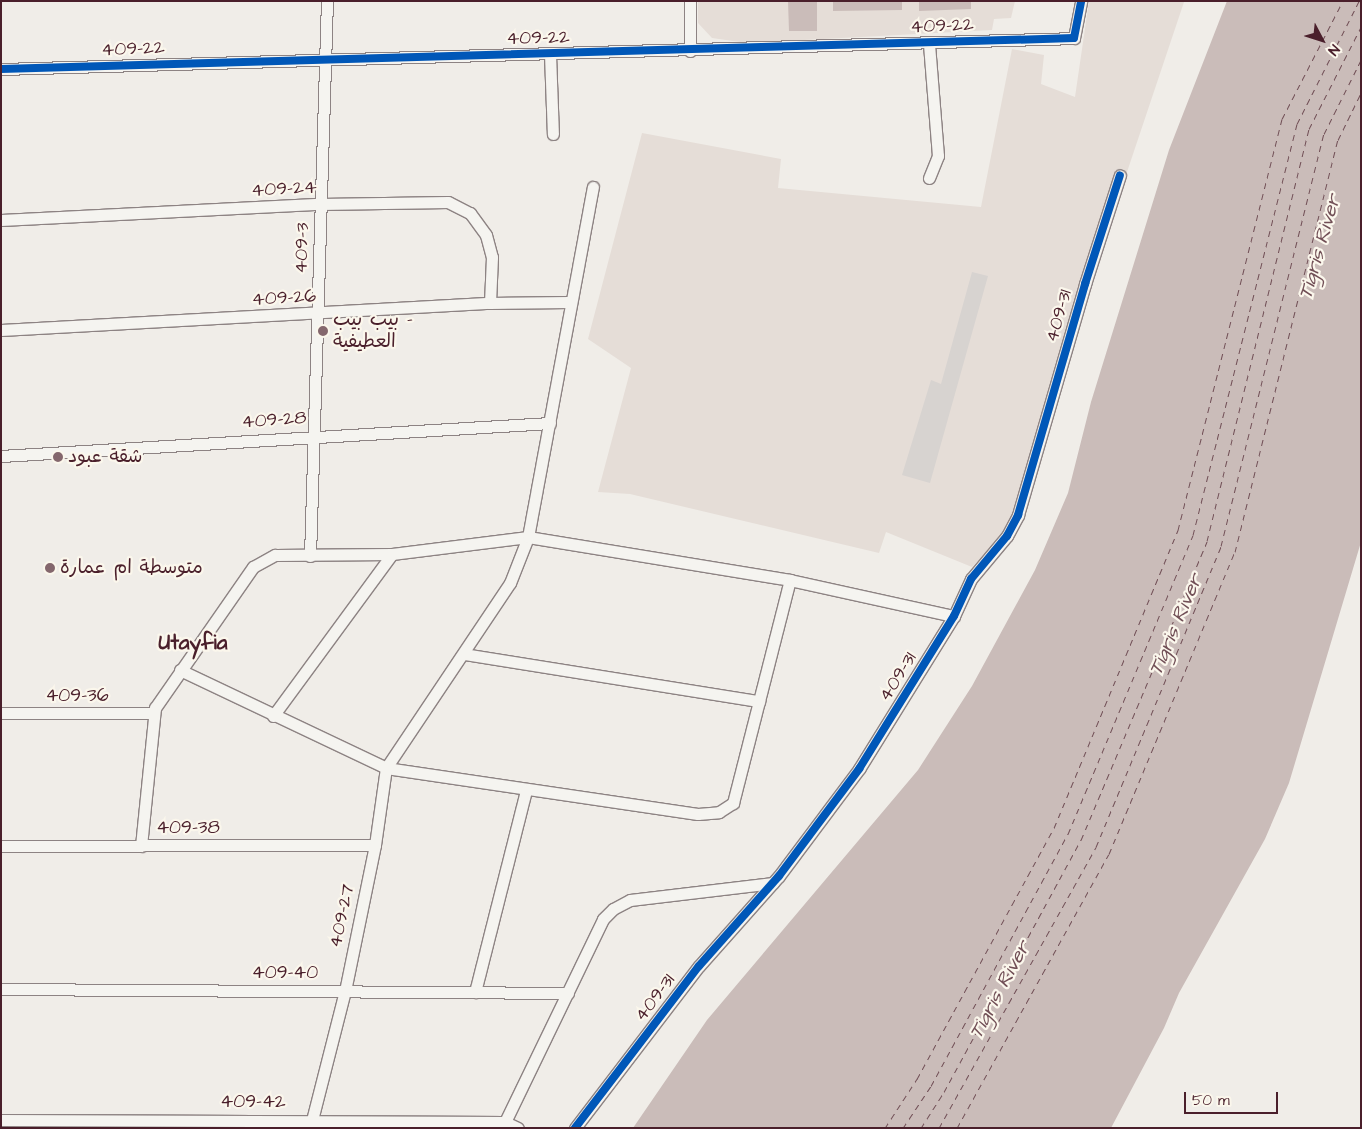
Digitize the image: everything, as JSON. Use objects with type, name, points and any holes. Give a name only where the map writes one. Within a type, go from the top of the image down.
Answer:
[{"type":"street","name":"409-3","points":[[310,556],[327,1]]},
{"type":"street","points":[[690,1],[690,51]]},
{"type":"street","name":"409-22","points":[[1,69],[690,51],[1074,38],[1080,1]]},
{"type":"street","points":[[929,43],[938,156],[929,178]]},
{"type":"street","points":[[550,54],[553,134]]},
{"type":"street","name":"409-31","points":[[574,1128],[699,966],[773,883],[859,769],[954,616],[971,579],[1008,536],[1018,515],[1084,284],[1120,175]]},
{"type":"street","points":[[386,768],[464,654],[510,582],[528,537],[550,423],[569,302],[593,187]]},
{"type":"street","name":"409-24","points":[[1,220],[320,204],[448,202],[470,213],[486,235],[492,257],[490,303]]},
{"type":"street","name":"409-26","points":[[1,330],[490,303],[569,302]]},
{"type":"street","name":"409-28","points":[[1,456],[313,435],[550,423]]},
{"type":"street","points":[[141,846],[153,713],[180,670],[253,567],[275,555],[392,554],[528,537],[790,580],[954,616]]},
{"type":"street","points":[[273,716],[392,554]]},
{"type":"street","points":[[180,670],[273,716],[386,768],[698,814],[719,812],[733,803],[790,580]]},
{"type":"street","points":[[464,654],[759,701]]},
{"type":"street","name":"409-36","points":[[1,713],[153,713]]},
{"type":"street","name":"409-27","points":[[312,1124],[345,991],[375,845],[386,768]]},
{"type":"street","points":[[476,992],[526,790]]},
{"type":"street","name":"409-38","points":[[1,846],[375,845]]},
{"type":"street","points":[[518,1128],[506,1122],[603,919],[613,909],[630,900],[773,883]]},
{"type":"street","name":"409-40","points":[[1,989],[568,993]]},
{"type":"street","name":"409-42","points":[[1,1120],[312,1124],[506,1122]]},
{"type":"shaded area","points":[[698,1],[1015,1],[1011,18],[994,19],[992,30],[747,43],[712,38],[698,23]]},
{"type":"shaded area","points":[[1089,1],[1184,2],[1007,530],[972,567],[886,532],[879,553],[630,494],[598,492],[631,368],[588,339],[642,133],[781,159],[778,188],[981,207],[1012,49],[1044,55],[1041,84],[1075,97]]},
{"type":"water","points":[[788,1],[817,1],[817,31],[789,31]]},
{"type":"water","points":[[833,1],[902,1],[902,10],[833,11]]},
{"type":"water","points":[[919,1],[971,1],[971,9],[919,11]]},
{"type":"water","name":"Tigris River","points":[[1227,1],[1361,1],[1361,542],[1289,783],[1265,839],[1179,993],[1164,1028],[1111,1128],[633,1128],[707,1020],[918,770],[972,686],[1035,570],[1068,493],[1091,402],[1169,150]]},
{"type":"building","points":[[972,272],[988,276],[930,483],[902,475],[931,380],[941,384]]},
{"type":"ferry route","points":[[885,1128],[917,1079],[1054,828],[1178,530],[1282,119],[1343,1]]},
{"type":"ferry route","points":[[903,1128],[931,1086],[1068,834],[1193,535],[1297,124],[1359,1]]},
{"type":"ferry route","points":[[921,1128],[944,1092],[1081,840],[1207,541],[1309,129],[1361,27]]},
{"type":"ferry route","points":[[939,1128],[1096,847],[1221,546],[1324,134],[1361,60]]},
{"type":"ferry route","points":[[957,1128],[1109,854],[1235,552],[1338,140],[1361,93]]},
{"type":"cycle path","points":[[1,69],[1074,38],[1081,1]]},
{"type":"cycle path","points":[[575,1128],[699,966],[779,876],[859,769],[954,616],[971,579],[1007,536],[1018,515],[1085,284],[1120,175]]},
{"type":"place","name":"بيب بيب - العطيفية","points":[[323,331]]},
{"type":"place","name":"شقة عبود","points":[[58,457]]},
{"type":"place","name":"متوسطة ام عمارة","points":[[50,568]]},
{"type":"district","name":"Utayfia","points":[[193,643]]}]
